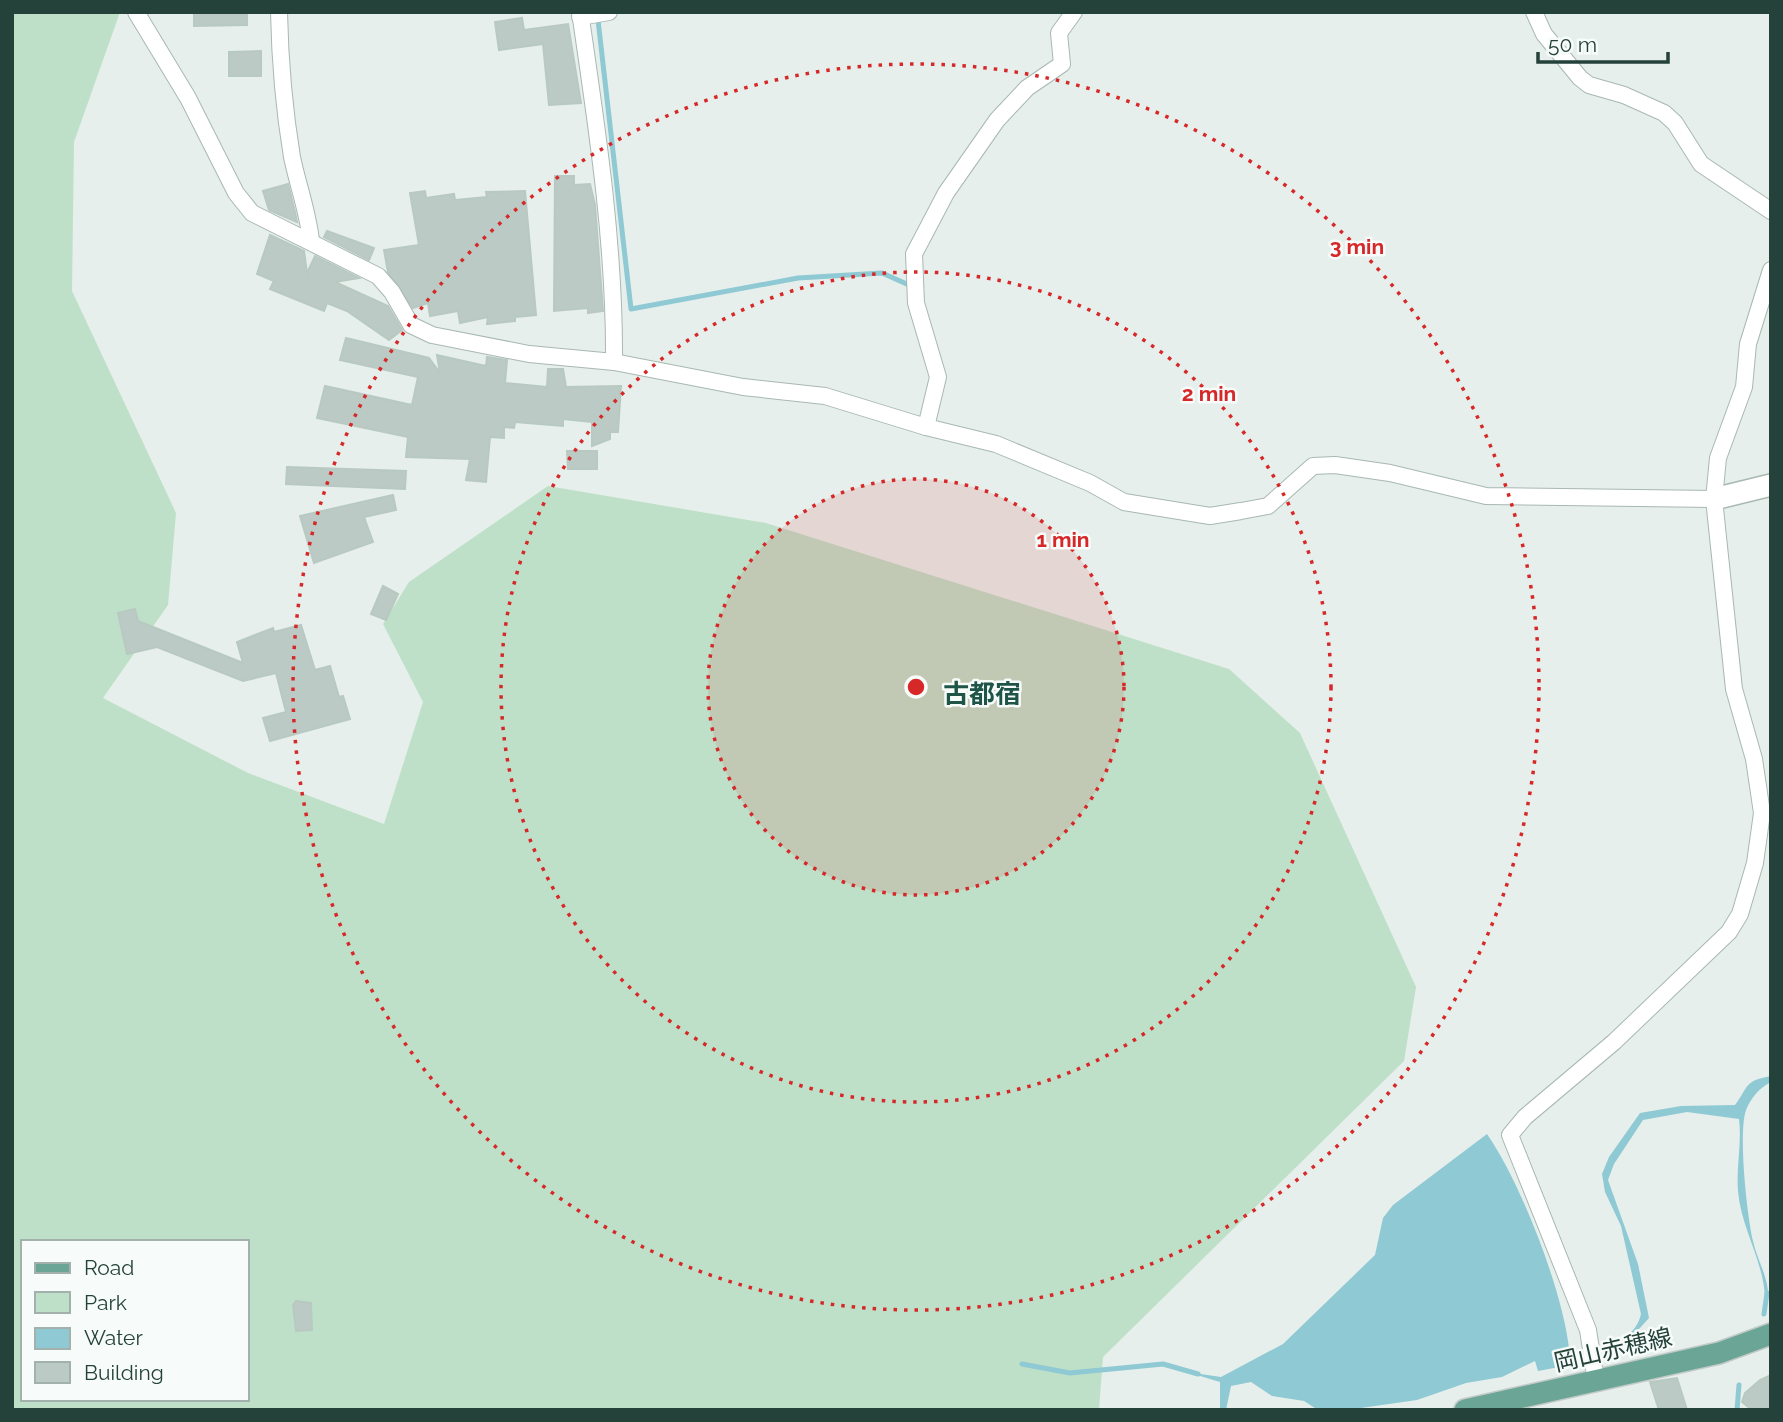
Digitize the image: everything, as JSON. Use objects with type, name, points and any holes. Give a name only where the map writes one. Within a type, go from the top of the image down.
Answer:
[{"type":"main road","name":"岡山赤穂線","points":[[1465,1410],[1719,1353],[1771,1334]]},
{"type":"street","points":[[136,12],[188,98],[236,193],[252,213],[267,223],[312,242],[378,276],[393,292],[411,325],[432,335],[529,354],[614,362],[743,387],[825,396],[926,427],[996,444],[1090,482],[1125,502],[1210,516],[1268,506],[1313,467],[1335,466],[1390,473],[1486,496],[1714,499],[1771,485]]},
{"type":"street","points":[[279,12],[281,83],[293,160],[308,210],[312,242]]},
{"type":"street","points":[[609,12],[580,15],[599,136],[615,295],[614,362]]},
{"type":"street","points":[[926,427],[938,377],[916,303],[914,254],[946,193],[997,120],[1027,88],[1062,64],[1059,33],[1074,12]]},
{"type":"street","points":[[1534,12],[1544,34],[1580,78],[1589,85],[1624,95],[1664,113],[1675,123],[1701,164],[1771,211]]},
{"type":"street","points":[[1596,1381],[1588,1330],[1510,1135],[1525,1117],[1614,1042],[1729,932],[1740,914],[1755,863],[1762,813],[1754,759],[1734,689],[1714,499],[1718,458],[1744,387],[1748,344],[1771,270]]},
{"type":"green space","points":[[12,12],[118,12],[119,15],[74,142],[72,291],[176,513],[168,605],[103,698],[248,773],[384,824],[423,702],[383,624],[409,582],[548,486],[766,523],[1229,669],[1300,733],[1416,987],[1404,1061],[1103,1357],[1099,1410],[12,1410]]},
{"type":"water","points":[[1771,1076],[1771,1082],[1759,1090],[1746,1110],[1743,1137],[1744,1175],[1751,1229],[1767,1285],[1768,1299],[1765,1298],[1761,1271],[1740,1205],[1739,1119],[1687,1112],[1643,1120],[1614,1164],[1608,1180],[1638,1264],[1649,1318],[1630,1339],[1604,1351],[1604,1346],[1622,1339],[1632,1331],[1641,1314],[1621,1226],[1605,1192],[1602,1174],[1609,1157],[1640,1113],[1681,1106],[1735,1105],[1751,1083]]},
{"type":"water","points":[[1487,1134],[1513,1180],[1549,1267],[1565,1324],[1569,1348],[1563,1350],[1570,1365],[1538,1371],[1535,1361],[1502,1377],[1466,1383],[1417,1400],[1347,1410],[1318,1410],[1304,1401],[1272,1396],[1251,1382],[1231,1386],[1226,1410],[1220,1410],[1220,1382],[1187,1372],[1221,1377],[1283,1344],[1375,1255],[1383,1218],[1393,1205]]},
{"type":"building","points":[[194,12],[247,12],[247,25],[194,26]]},
{"type":"building","points":[[522,18],[524,30],[568,24],[581,103],[549,105],[543,44],[499,50],[495,22]]},
{"type":"building","points":[[261,51],[261,76],[229,76],[229,52]]},
{"type":"building","points":[[555,176],[574,176],[574,185],[590,184],[595,205],[603,311],[588,313],[588,308],[554,311]]},
{"type":"building","points":[[288,184],[297,222],[269,210],[263,191]]},
{"type":"building","points":[[425,191],[426,198],[454,194],[455,200],[487,197],[486,192],[525,191],[536,315],[515,317],[515,321],[487,324],[488,317],[460,323],[458,311],[430,316],[428,303],[413,308],[388,272],[384,250],[419,245],[410,193]]},
{"type":"building","points":[[327,231],[374,248],[369,260],[324,237]]},
{"type":"building","points":[[270,235],[304,251],[307,273],[315,256],[359,278],[335,282],[388,306],[402,330],[389,340],[347,311],[327,303],[324,311],[270,289],[274,281],[257,274]]},
{"type":"building","points":[[346,338],[429,358],[440,373],[437,355],[486,366],[487,357],[507,360],[505,383],[547,387],[548,369],[563,369],[566,387],[621,386],[618,432],[610,432],[610,439],[592,446],[592,422],[563,419],[563,426],[515,422],[514,428],[504,427],[504,438],[490,437],[486,482],[466,480],[470,459],[406,457],[408,437],[317,418],[325,386],[412,405],[418,377],[340,360]]},
{"type":"building","points":[[567,451],[597,451],[597,469],[568,469]]},
{"type":"building","points":[[287,467],[406,471],[405,489],[286,484]]},
{"type":"building","points":[[393,495],[396,510],[364,517],[373,542],[314,563],[300,516]]},
{"type":"building","points":[[383,586],[398,594],[386,620],[371,614]]},
{"type":"building","points":[[135,609],[138,621],[243,663],[237,642],[273,628],[274,632],[301,625],[315,670],[330,666],[339,697],[343,696],[350,719],[270,741],[263,718],[286,712],[276,673],[243,681],[157,647],[127,654],[118,613]]},
{"type":"building","points":[[296,1301],[311,1303],[312,1330],[296,1331],[293,1305]]},
{"type":"building","points":[[1771,1375],[1771,1410],[1752,1410],[1742,1402],[1745,1393],[1760,1380]]},
{"type":"building","points":[[1677,1378],[1687,1410],[1659,1410],[1650,1382]]},
{"type":"waterway","points":[[598,20],[631,309],[798,278],[882,273],[909,285]]},
{"type":"waterway","points":[[1764,1314],[1767,1293]]},
{"type":"waterway","points":[[1022,1364],[1070,1373],[1163,1364],[1198,1374]]},
{"type":"waterway","points":[[1737,1410],[1739,1385]]},
{"type":"district","name":"古都宿","points":[[982,694]]}]
